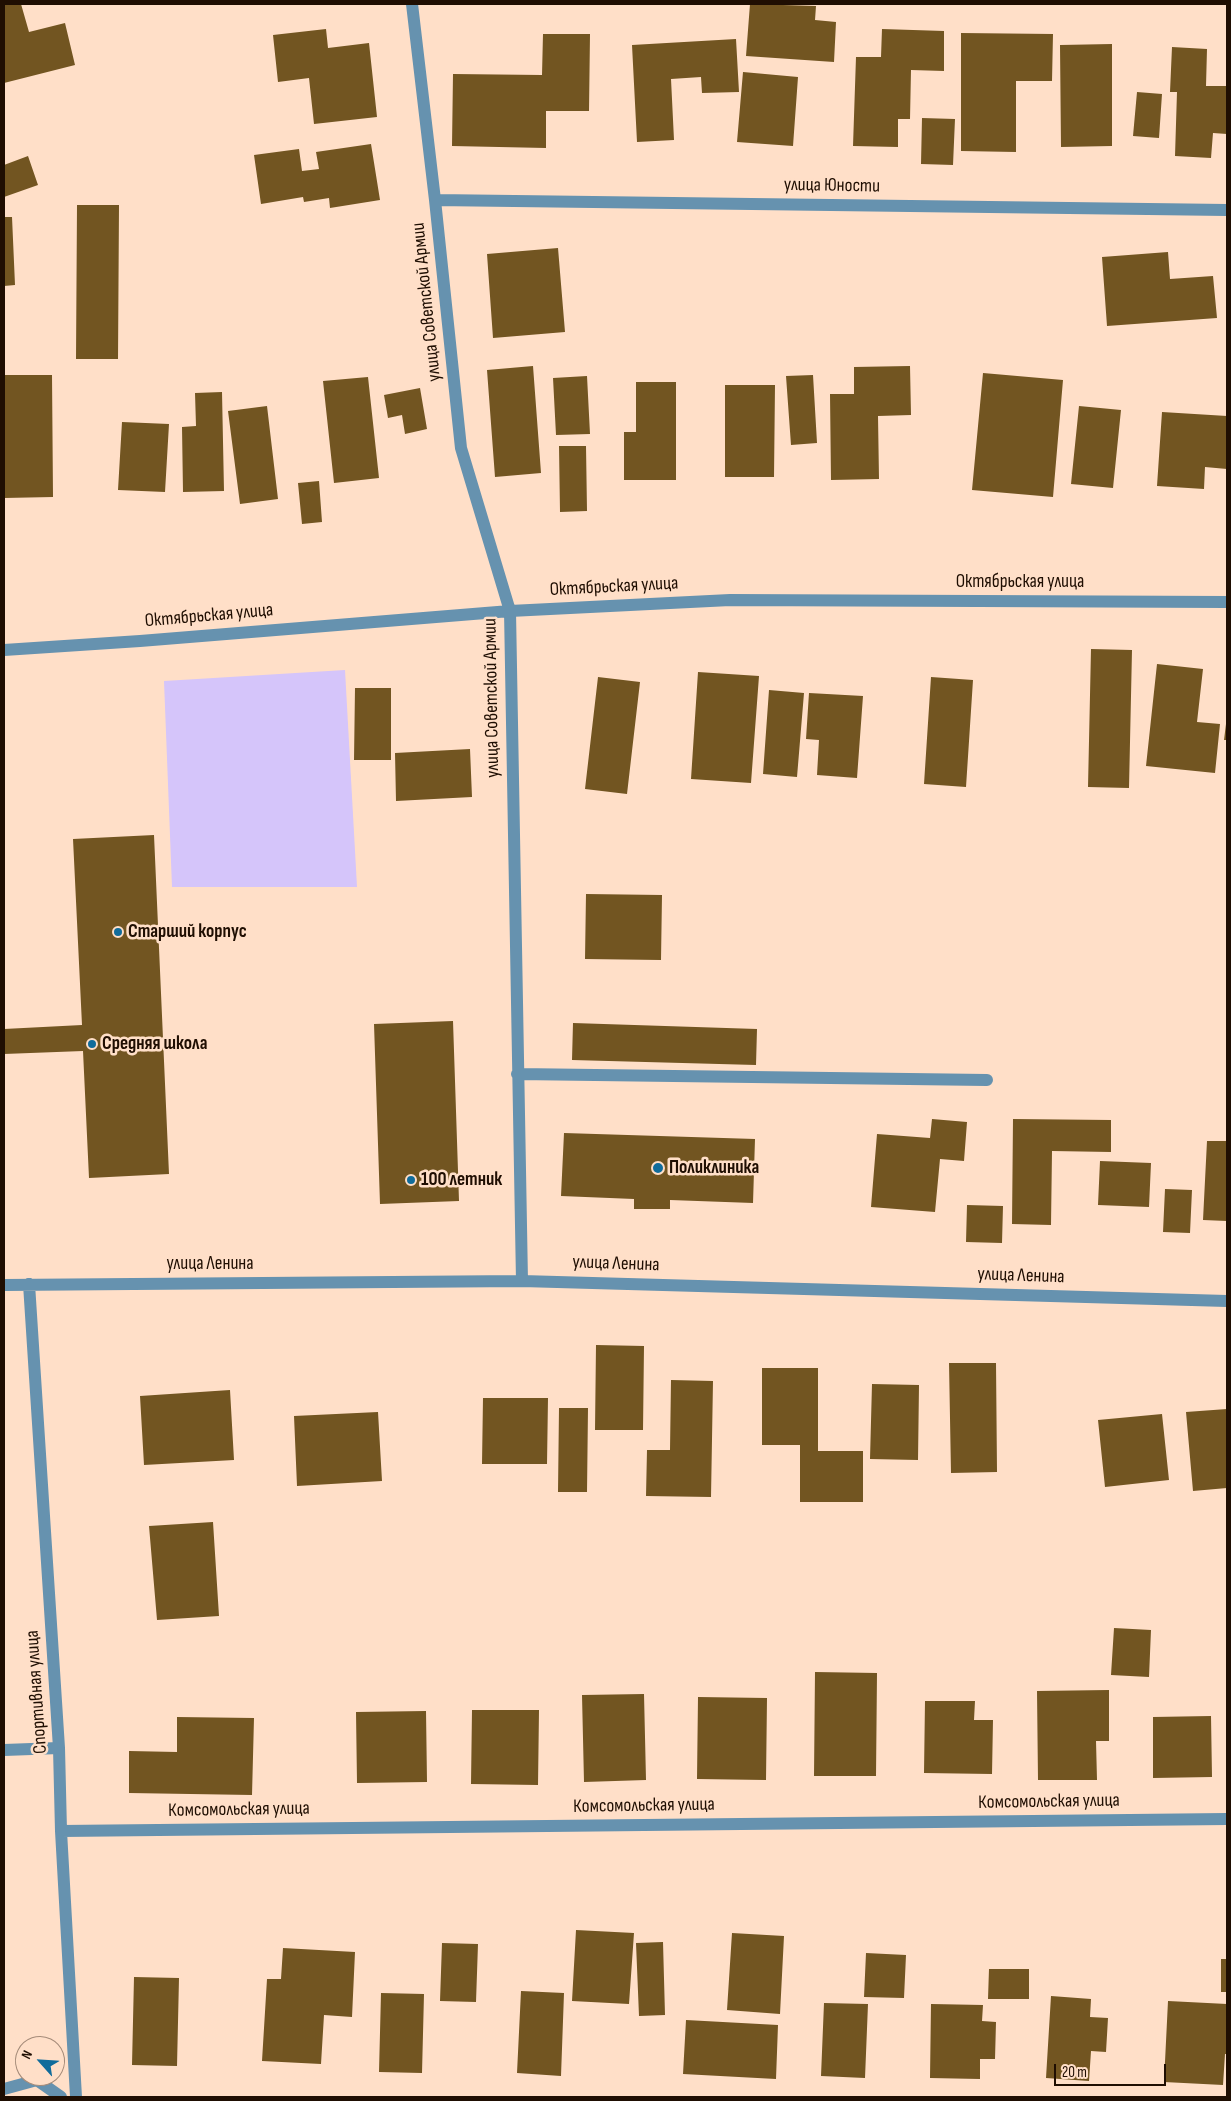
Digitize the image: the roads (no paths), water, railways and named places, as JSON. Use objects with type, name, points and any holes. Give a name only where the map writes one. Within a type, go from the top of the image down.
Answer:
[{"type":"street","name":"улица Советской Армии","points":[[412,4],[436,200],[461,448],[510,611],[522,1280]]},
{"type":"street","name":"улица Юности","points":[[436,200],[1227,210]]},
{"type":"street","name":"Октябрьская улица","points":[[4,650],[510,611],[730,600],[1227,602]]},
{"type":"street","points":[[517,1074],[987,1080]]},
{"type":"street","name":"улица Ленина","points":[[4,1285],[522,1280],[1227,1301]]},
{"type":"street","name":"Спортивная улица","points":[[29,1284],[59,1748],[61,1831],[76,2097]]},
{"type":"street","points":[[4,1750],[59,1748]]},
{"type":"street","name":"Комсомольская улица","points":[[61,1831],[1227,1818]]},
{"type":"street","points":[[4,2089],[36,2080],[62,2097]]},
{"type":"place","name":"Старший корпус","points":[[118,932]]},
{"type":"place","name":"Средняя школа","points":[[92,1044]]},
{"type":"place","name":"Поликлиника","points":[[658,1168]]},
{"type":"place","name":"100 летник","points":[[411,1180]]}]
